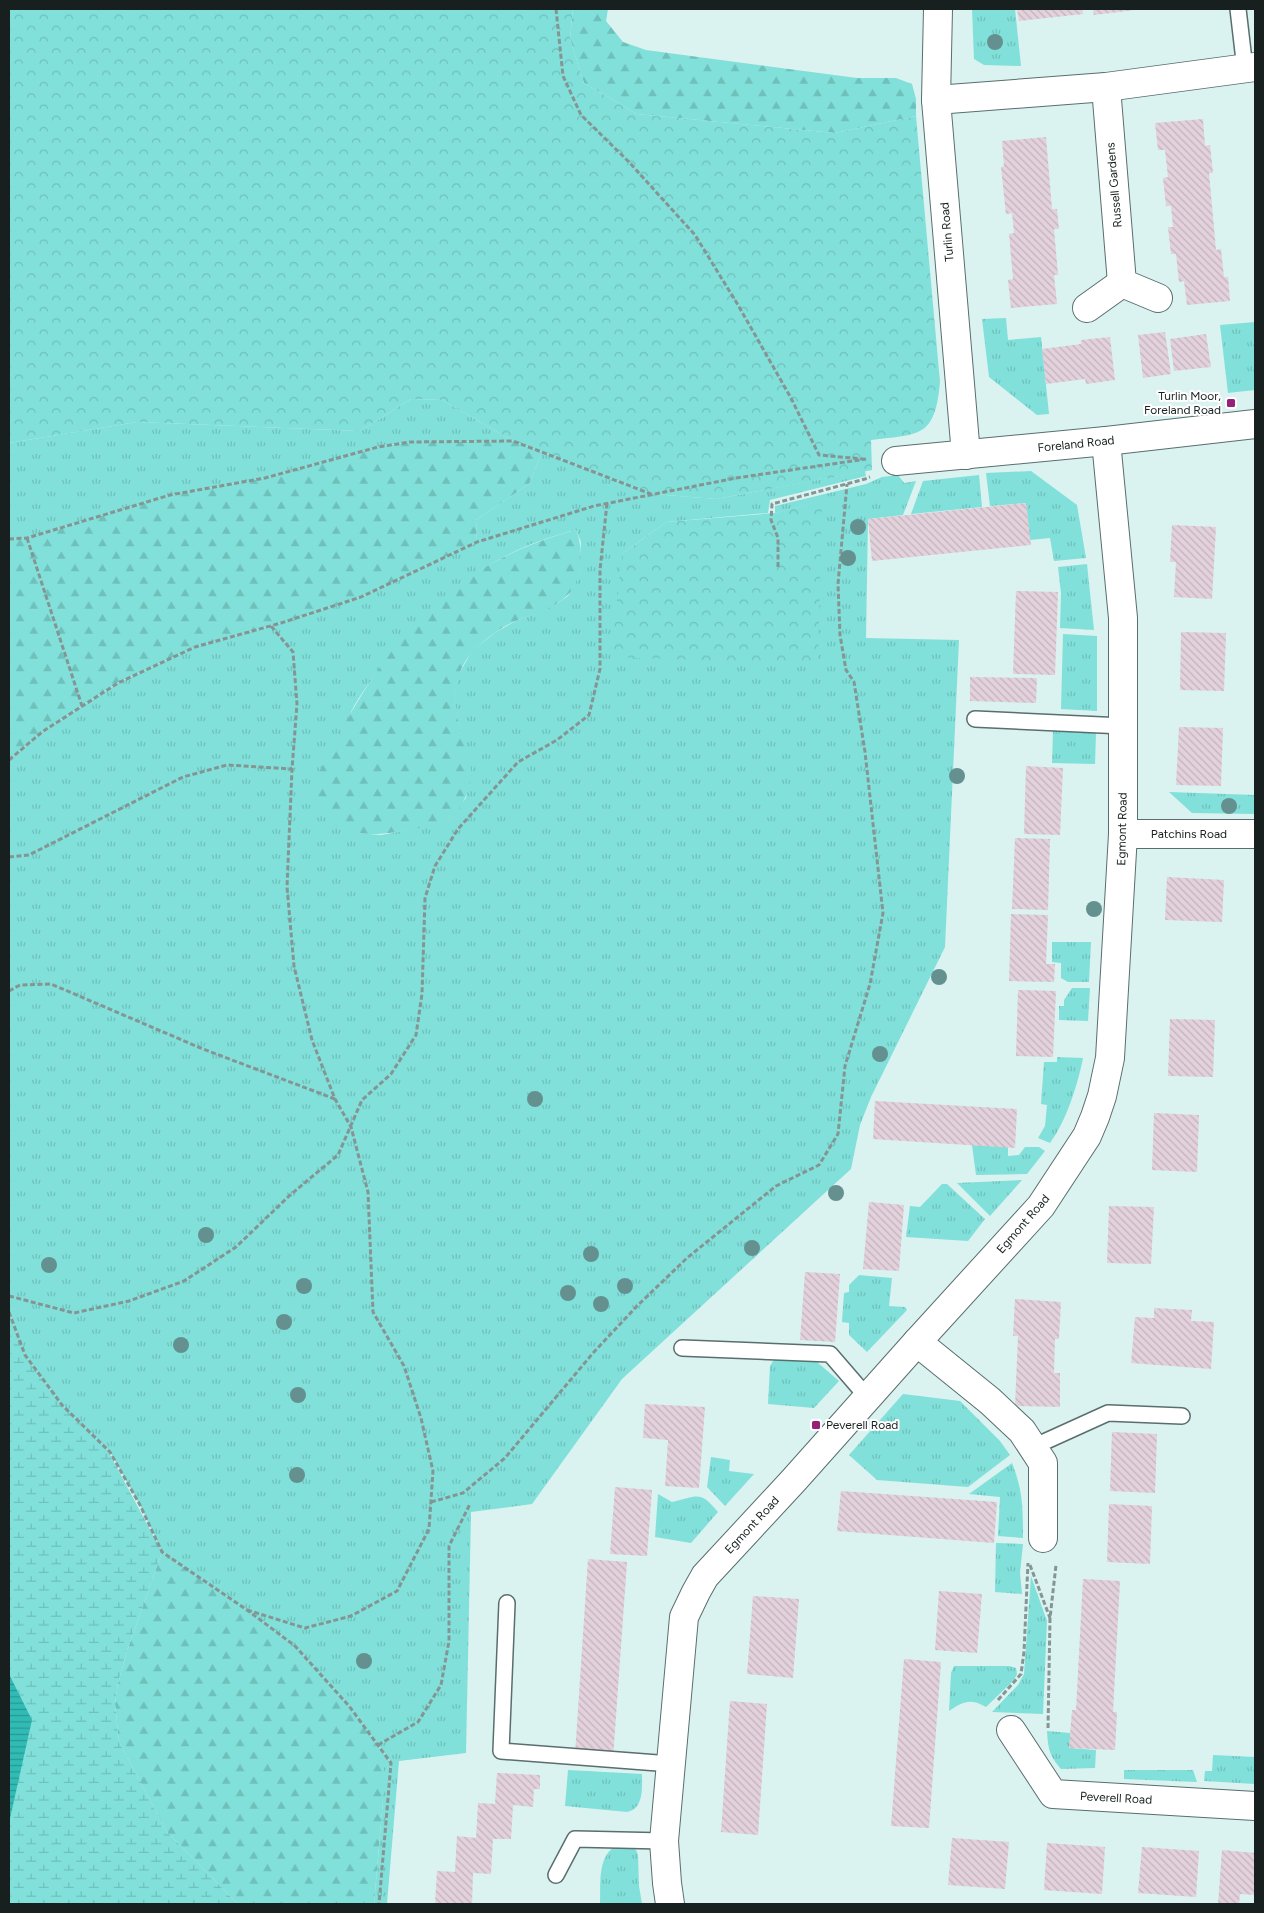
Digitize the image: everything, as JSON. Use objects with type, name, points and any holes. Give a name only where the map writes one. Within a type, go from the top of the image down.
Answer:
[{"type":"street","name":"Turlin Road","points":[[938,9],[936,100],[966,455]]},
{"type":"street","points":[[936,100],[1106,87],[1250,68]]},
{"type":"street","name":"Russell Gardens","points":[[1106,87],[1122,283]]},
{"type":"street","points":[[1086,308],[1122,283],[1158,298]]},
{"type":"street","name":"Foreland Road","points":[[896,461],[1106,441],[1255,424]]},
{"type":"street","name":"Egmont Road","points":[[670,1904],[664,1841],[684,1618],[696,1592],[705,1576],[1041,1206],[1087,1136],[1102,1096],[1110,1058],[1123,834],[1124,618],[1106,441]]},
{"type":"street","name":"Patchins Road","points":[[1123,834],[1255,834]]},
{"type":"street","points":[[917,1342],[990,1401],[1022,1431],[1043,1462],[1043,1538]]},
{"type":"street","name":"Peverell Road","points":[[1010,1730],[1053,1794],[1255,1806]]},
{"type":"lane","points":[[1238,9],[1250,68]]},
{"type":"lane","points":[[975,719],[1123,726]]},
{"type":"lane","points":[[682,1348],[830,1354],[868,1398]]},
{"type":"lane","points":[[1033,1447],[1108,1412],[1182,1416]]},
{"type":"lane","points":[[508,1603],[501,1751],[671,1764]]},
{"type":"lane","points":[[556,1874],[574,1839],[664,1841]]},
{"type":"path","points":[[9,760],[42,732],[118,683],[195,646],[271,626],[361,598],[477,542],[607,503],[736,478],[869,459],[819,455],[792,398],[695,235],[629,162],[581,115],[563,76],[556,9]]},
{"type":"path","points":[[9,539],[27,538],[170,495],[265,478],[378,448],[410,442],[514,441],[653,494]]},
{"type":"path","points":[[778,567],[778,538],[771,520],[772,504],[865,479],[896,461]]},
{"type":"path","points":[[431,1502],[463,1493],[505,1458],[593,1353],[637,1306],[687,1258],[768,1192],[776,1186],[819,1165],[838,1134],[845,1066],[870,984],[883,913],[865,752],[854,682],[846,670],[840,635],[838,584],[847,484]]},
{"type":"path","points":[[9,1296],[74,1313],[129,1301],[184,1281],[236,1247],[289,1196],[338,1155],[362,1100],[391,1074],[416,1035],[422,994],[425,898],[435,866],[458,829],[518,762],[557,740],[589,715],[600,669],[600,570],[607,503]]},
{"type":"path","points":[[27,538],[82,706]]},
{"type":"path","points":[[247,1610],[305,1628],[351,1616],[397,1591],[429,1529],[433,1471],[421,1418],[404,1366],[373,1312],[368,1192],[350,1127],[335,1099],[312,1040],[294,966],[287,887],[297,704],[293,652],[271,626]]},
{"type":"path","points":[[9,857],[29,855],[182,777],[227,765],[292,769]]},
{"type":"path","points":[[9,991],[20,985],[51,984],[203,1049],[335,1099]]},
{"type":"path","points":[[9,1312],[25,1355],[62,1405],[110,1452],[140,1504],[162,1552],[247,1610],[295,1646],[349,1706],[392,1763],[379,1904]]},
{"type":"path","points":[[378,1745],[418,1722],[441,1685],[450,1641],[449,1546],[470,1504]]},
{"type":"path","points":[[1043,1538],[1047,1554],[1056,1558],[1050,1618],[1047,1716],[1049,1735]]},
{"type":"path","points":[[1010,1730],[987,1711],[1014,1684],[1021,1674],[1024,1652],[1028,1560],[1050,1618]]},
{"type":"green space","points":[[9,9],[573,9],[570,39],[584,83],[637,114],[835,133],[916,116],[940,382],[934,414],[922,430],[913,434],[871,440],[872,470],[716,499],[653,494],[513,441],[442,400],[411,399],[360,431],[137,422],[9,443]]},
{"type":"green space","points":[[573,9],[608,9],[606,21],[623,42],[646,50],[857,78],[896,78],[912,84],[916,99],[916,116],[835,133],[637,114],[584,83],[570,39]]},
{"type":"green space","points":[[972,9],[1015,9],[1021,66],[984,65],[974,59]]},
{"type":"green space","points":[[1006,318],[1008,340],[1041,337],[1049,414],[1037,415],[989,377],[982,319]]},
{"type":"green space","points":[[1255,322],[1255,390],[1228,393],[1220,325]]},
{"type":"green space","points":[[411,399],[442,400],[513,441],[410,442],[378,447],[265,478],[170,495],[27,538],[9,539],[9,443],[137,422],[360,431]]},
{"type":"green space","points":[[513,441],[542,452],[529,484],[476,520],[477,542],[361,597],[281,623],[195,647],[117,683],[42,732],[9,760],[9,539],[27,538],[170,495],[265,478],[378,447],[410,442]]},
{"type":"green space","points":[[542,452],[653,494],[716,499],[865,471],[866,476],[770,500],[768,513],[666,522],[622,554],[821,501],[775,513],[775,506],[866,484],[882,477],[898,475],[904,483],[916,481],[903,515],[868,519],[866,638],[959,640],[945,947],[871,1097],[860,1125],[851,1169],[622,1379],[532,1504],[471,1512],[466,1753],[399,1761],[387,1904],[374,1904],[383,1800],[383,1762],[390,1761],[349,1706],[295,1646],[247,1610],[162,1552],[140,1505],[110,1452],[62,1405],[25,1355],[9,1312],[9,760],[42,732],[118,683],[195,647],[281,623],[361,597],[477,542],[476,520],[529,484]],"holes":[[[576,530],[581,542],[579,572],[568,596],[558,603],[496,632],[472,651],[456,679],[455,705],[471,772],[466,798],[450,818],[418,828],[381,835],[357,833],[348,720],[362,693],[397,646],[440,601],[463,582],[489,565],[545,539]]]},
{"type":"green space","points":[[1031,471],[1077,505],[1086,558],[1054,561],[1050,538],[1030,540],[1026,503],[990,506],[986,473]]},
{"type":"green space","points":[[979,475],[982,507],[911,514],[923,481]]},
{"type":"green space","points":[[822,501],[818,664],[611,657],[622,554],[666,522],[775,513]]},
{"type":"green space","points":[[576,530],[580,547],[580,565],[578,578],[573,588],[558,603],[511,623],[494,633],[472,652],[460,673],[457,684],[456,708],[471,775],[469,789],[455,814],[444,821],[412,830],[370,834],[344,830],[327,820],[316,804],[314,786],[316,780],[341,731],[376,672],[404,636],[419,619],[451,590],[484,568],[538,542]]},
{"type":"green space","points":[[1087,564],[1094,630],[1060,628],[1061,593],[1058,567]]},
{"type":"green space","points":[[1063,634],[1097,636],[1097,711],[1061,709]]},
{"type":"green space","points":[[1053,730],[1096,732],[1095,764],[1052,763]]},
{"type":"green space","points":[[1169,792],[1255,795],[1255,814],[1192,813]]},
{"type":"green space","points":[[1052,942],[1091,942],[1089,982],[1068,982],[1061,978],[1061,963],[1052,962]]},
{"type":"green space","points":[[1072,988],[1090,988],[1088,1021],[1059,1020],[1059,1006],[1064,1006],[1064,1000]]},
{"type":"green space","points":[[1057,1057],[1083,1058],[1071,1102],[1061,1125],[1050,1143],[1038,1138],[1045,1126],[1047,1105],[1041,1104],[1044,1062],[1057,1062]]},
{"type":"green space","points":[[972,1145],[1008,1147],[1008,1156],[1019,1155],[1025,1147],[1039,1147],[1045,1151],[1027,1174],[976,1175]]},
{"type":"green space","points":[[1022,1180],[990,1216],[957,1183]]},
{"type":"green space","points":[[942,1184],[947,1184],[985,1219],[968,1241],[906,1237],[910,1206],[920,1207]]},
{"type":"green space","points":[[859,1275],[892,1278],[889,1306],[905,1307],[907,1310],[867,1352],[849,1335],[849,1323],[842,1322],[844,1293],[849,1292],[849,1285]]},
{"type":"green space","points":[[9,1312],[25,1355],[62,1405],[107,1449],[162,1552],[127,1651],[118,1683],[115,1704],[119,1742],[167,1832],[238,1904],[9,1904]]},
{"type":"green space","points":[[779,1358],[817,1362],[839,1381],[814,1408],[768,1404],[770,1366],[773,1361]]},
{"type":"green space","points":[[903,1394],[960,1401],[1000,1441],[1010,1455],[968,1487],[877,1480],[849,1455]]},
{"type":"green space","points":[[711,1457],[730,1460],[729,1471],[754,1474],[725,1506],[707,1487]]},
{"type":"green space","points":[[1012,1463],[1022,1500],[1023,1538],[998,1536],[1000,1497],[969,1494]]},
{"type":"green space","points":[[658,1494],[672,1502],[698,1496],[707,1500],[718,1512],[691,1543],[655,1537]]},
{"type":"green space","points":[[996,1543],[1023,1544],[1020,1573],[1022,1594],[995,1592]]},
{"type":"green space","points":[[162,1552],[247,1610],[295,1646],[349,1706],[391,1763],[384,1763],[383,1800],[374,1904],[238,1904],[167,1832],[119,1742],[115,1704],[118,1683],[127,1651]]},
{"type":"green space","points":[[1031,1576],[1047,1621],[1043,1714],[992,1712],[1018,1685],[1024,1674]]},
{"type":"green space","points":[[954,1666],[1009,1666],[1016,1668],[1017,1674],[1014,1680],[986,1707],[976,1702],[967,1702],[949,1711],[951,1673]]},
{"type":"green space","points":[[1047,1731],[1070,1733],[1070,1748],[1096,1750],[1095,1768],[1061,1769],[1050,1751]]},
{"type":"green space","points":[[1213,1755],[1255,1757],[1255,1784],[1204,1781],[1205,1771],[1212,1771]]},
{"type":"green space","points":[[568,1770],[642,1774],[642,1791],[637,1807],[627,1812],[565,1806]]},
{"type":"green space","points":[[1124,1770],[1193,1770],[1197,1782],[1124,1779]]},
{"type":"green space","points":[[614,1847],[632,1847],[636,1850],[642,1904],[600,1904],[602,1865]]},
{"type":"shaded area","points":[[9,1674],[32,1720],[9,1823]]},
{"type":"building","points":[[1017,9],[1082,9],[1083,14],[1019,21]]},
{"type":"building","points":[[1093,9],[1135,9],[1135,10],[1094,15]]},
{"type":"building","points":[[1203,119],[1205,146],[1210,145],[1213,173],[1209,173],[1216,250],[1221,249],[1224,277],[1228,277],[1230,301],[1187,305],[1184,281],[1179,282],[1176,254],[1171,254],[1168,227],[1173,227],[1171,206],[1166,206],[1163,178],[1168,177],[1165,150],[1158,150],[1155,123]]},
{"type":"building","points":[[1046,137],[1052,209],[1057,209],[1059,229],[1054,229],[1058,275],[1054,275],[1057,304],[1011,308],[1008,280],[1013,279],[1009,234],[1014,233],[1012,213],[1006,214],[1001,167],[1004,166],[1002,141]]},
{"type":"building","points":[[1165,332],[1171,374],[1143,378],[1138,335]]},
{"type":"building","points":[[1206,334],[1211,367],[1174,371],[1170,339]]},
{"type":"building","points":[[1110,337],[1115,380],[1086,384],[1085,379],[1046,384],[1042,349],[1081,344],[1081,340]]},
{"type":"building","points":[[1026,503],[1031,545],[872,561],[868,519]]},
{"type":"building","points":[[1172,525],[1216,527],[1212,599],[1174,597],[1176,562],[1170,562]]},
{"type":"building","points":[[1016,591],[1058,592],[1055,675],[1013,674]]},
{"type":"building","points":[[1181,632],[1226,633],[1224,691],[1180,690]]},
{"type":"building","points":[[970,677],[1037,678],[1036,703],[970,701]]},
{"type":"building","points":[[1179,727],[1223,728],[1221,786],[1176,785]]},
{"type":"building","points":[[1026,766],[1063,768],[1060,835],[1024,834]]},
{"type":"building","points":[[1015,838],[1050,839],[1048,910],[1012,909]]},
{"type":"building","points":[[1167,877],[1224,880],[1222,922],[1165,920]]},
{"type":"building","points":[[1011,914],[1048,915],[1046,964],[1055,964],[1054,982],[1009,981]]},
{"type":"building","points":[[1018,990],[1056,991],[1053,1057],[1016,1056]]},
{"type":"building","points":[[1170,1019],[1215,1020],[1213,1077],[1168,1076]]},
{"type":"building","points":[[875,1101],[1017,1109],[1015,1148],[873,1139]]},
{"type":"building","points":[[1154,1113],[1199,1115],[1197,1172],[1152,1170]]},
{"type":"building","points":[[869,1202],[904,1205],[899,1271],[863,1269]]},
{"type":"building","points":[[1109,1206],[1154,1207],[1151,1264],[1107,1263]]},
{"type":"building","points":[[805,1272],[840,1274],[835,1342],[800,1340]]},
{"type":"building","points":[[1015,1299],[1061,1302],[1059,1339],[1055,1339],[1054,1373],[1060,1373],[1060,1407],[1015,1406],[1018,1336],[1013,1336]]},
{"type":"building","points":[[1154,1308],[1192,1310],[1191,1321],[1214,1322],[1211,1369],[1131,1363],[1135,1317],[1154,1318]]},
{"type":"building","points":[[645,1404],[705,1407],[699,1488],[665,1486],[668,1440],[643,1438]]},
{"type":"building","points":[[1112,1432],[1157,1434],[1155,1493],[1110,1491]]},
{"type":"building","points":[[615,1487],[652,1490],[647,1556],[610,1554]]},
{"type":"building","points":[[841,1491],[997,1502],[994,1543],[837,1531]]},
{"type":"building","points":[[1109,1504],[1152,1506],[1150,1564],[1107,1562]]},
{"type":"building","points":[[588,1559],[627,1562],[613,1758],[575,1755]]},
{"type":"building","points":[[1083,1579],[1120,1581],[1113,1712],[1117,1712],[1115,1750],[1069,1748],[1072,1710],[1076,1710]]},
{"type":"building","points":[[939,1591],[982,1594],[977,1653],[935,1650]]},
{"type":"building","points":[[753,1596],[799,1599],[793,1678],[747,1674]]},
{"type":"building","points":[[904,1659],[941,1662],[929,1828],[891,1826]]},
{"type":"building","points":[[730,1701],[767,1704],[758,1835],[721,1832]]},
{"type":"building","points":[[497,1773],[540,1775],[540,1789],[534,1789],[533,1807],[513,1805],[511,1839],[493,1839],[491,1874],[473,1873],[472,1904],[435,1904],[437,1871],[455,1872],[457,1836],[476,1838],[478,1803],[495,1804]]},
{"type":"building","points":[[952,1838],[1009,1842],[1005,1889],[948,1885]]},
{"type":"building","points":[[1047,1843],[1105,1847],[1102,1894],[1044,1890]]},
{"type":"building","points":[[1142,1847],[1199,1851],[1196,1897],[1138,1893]]},
{"type":"building","points":[[1222,1850],[1255,1853],[1255,1895],[1240,1894],[1239,1904],[1218,1904]]},
{"type":"place","name":"Turlin Moor, Foreland Road","points":[[1231,403]]},
{"type":"place","name":"Peverell Road","points":[[816,1425]]}]
